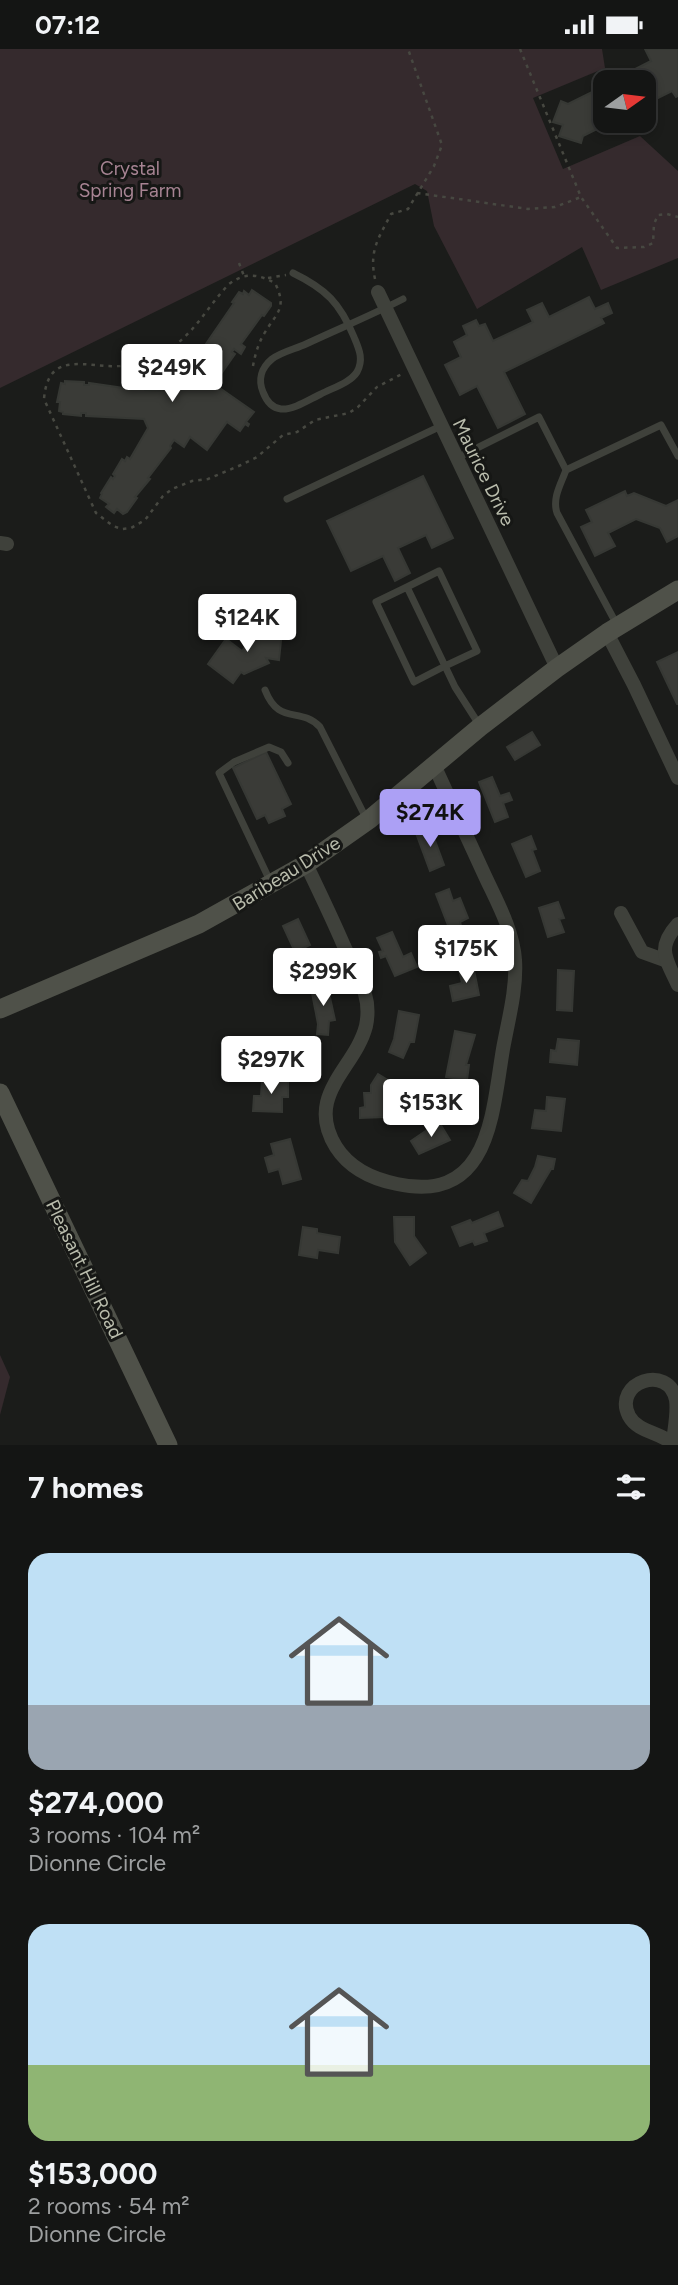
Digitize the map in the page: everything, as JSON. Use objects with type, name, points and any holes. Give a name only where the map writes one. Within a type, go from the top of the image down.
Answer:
[{"type":"street","name":"Maurice Drive","points":[[378,292],[557,669]]},
{"type":"street","name":"Baribeau Drive","points":[[0,1009],[199,923],[306,864],[367,821],[481,727],[557,669],[678,590]]},
{"type":"street","points":[[613,630],[678,778]]},
{"type":"street","points":[[306,864],[357,974],[367,1006],[361,1041],[333,1083],[329,1094],[327,1124],[334,1144],[356,1169],[390,1183],[431,1186],[457,1176],[476,1159],[490,1127],[515,963],[505,922],[434,765]]},
{"type":"street","points":[[621,913],[642,952],[667,961]]},
{"type":"street","points":[[678,924],[667,936],[665,946],[667,961],[678,985]]},
{"type":"street","name":"Pleasant Hill Road","points":[[0,1093],[168,1445]]},
{"type":"street","points":[[656,1379],[667,1384],[673,1391],[677,1409],[673,1444],[634,1424],[628,1415],[628,1395],[634,1386],[643,1380],[656,1379]]},
{"type":"lane","points":[[293,274],[325,293],[341,308],[349,324],[361,358],[354,375],[344,383],[285,410],[274,408],[265,398],[260,379],[261,373],[272,359],[349,324],[386,308],[403,299]]},
{"type":"lane","points":[[457,458],[539,417],[566,470]]},
{"type":"lane","points":[[613,630],[554,503],[566,470],[661,425],[678,456]]},
{"type":"lane","points":[[287,499],[441,426]]},
{"type":"lane","points":[[439,571],[477,651],[445,666],[414,681],[376,602],[439,571]]},
{"type":"lane","points":[[407,587],[455,687],[481,727]]},
{"type":"lane","points":[[265,690],[274,708],[314,721],[320,727],[367,821]]},
{"type":"lane","points":[[271,884],[219,773],[234,762],[269,747],[281,752],[288,763]]},
{"type":"path","points":[[378,292],[371,261],[380,237],[391,215],[408,209],[434,166],[442,145],[408,49]]},
{"type":"path","points":[[520,49],[582,197],[617,248],[644,247],[653,243],[654,224],[658,215],[678,217]]},
{"type":"path","points":[[417,193],[528,209],[555,207],[582,197]]},
{"type":"path","points":[[239,263],[244,276]]},
{"type":"path","points":[[266,279],[293,274]]},
{"type":"path","points":[[260,379],[252,374],[255,355],[264,333],[281,308],[279,291],[275,283],[259,275],[244,276],[229,284],[196,327],[168,350],[132,364],[63,366],[48,378],[44,399],[96,513],[113,526],[122,529],[145,520],[163,496],[172,489],[192,481],[208,479],[241,465],[257,457],[283,435],[297,432],[315,420],[349,413],[377,387],[413,368]]},
{"type":"green space","name":"Crystal Spring Farm","points":[[0,49],[602,49],[605,68],[593,70],[593,73],[533,98],[563,169],[640,136],[678,171],[678,258],[601,290],[582,247],[477,309],[434,226],[427,191],[415,184],[0,388]]},
{"type":"green space","points":[[0,1355],[10,1377],[0,1415]]},
{"type":"building","points":[[645,49],[678,49],[678,96],[672,91],[656,99],[656,70],[633,70],[651,61]]},
{"type":"building","points":[[593,92],[593,131],[583,136],[581,143],[559,136],[563,125],[553,122],[561,101],[568,104]]},
{"type":"building","points":[[252,290],[271,303],[271,306],[241,344],[245,347],[241,354],[234,349],[232,352],[235,354],[214,384],[254,412],[246,422],[248,426],[245,424],[240,431],[227,422],[207,450],[190,437],[184,447],[174,440],[127,512],[123,514],[117,509],[114,513],[106,507],[109,504],[100,498],[101,493],[111,477],[113,479],[115,476],[113,474],[122,459],[130,459],[148,428],[144,419],[86,416],[86,413],[81,413],[81,416],[63,414],[59,411],[60,402],[57,402],[61,383],[84,382],[84,385],[89,383],[124,388],[124,385],[145,386],[145,390],[167,391],[167,388],[174,384],[177,386],[181,380],[178,378],[186,368],[188,370],[239,292],[243,294],[244,291],[249,295]]},
{"type":"building","points":[[589,297],[595,309],[608,303],[612,313],[601,318],[604,323],[504,372],[525,414],[498,428],[477,386],[460,395],[445,365],[461,357],[454,342],[467,335],[463,326],[476,320],[479,326],[485,324],[493,341],[533,322],[527,310],[542,303],[549,317]]},
{"type":"building","points":[[423,476],[453,538],[432,548],[426,535],[398,548],[410,573],[395,581],[383,556],[351,571],[327,521]]},
{"type":"building","points":[[625,491],[627,496],[634,493],[666,506],[678,500],[678,536],[667,542],[660,528],[636,519],[608,533],[615,546],[595,556],[581,527],[592,522],[586,510]]},
{"type":"building","points":[[252,628],[282,631],[279,660],[266,658],[269,663],[244,674],[241,672],[233,683],[208,664],[226,639],[242,651],[246,646],[249,647]]},
{"type":"building","points":[[678,652],[678,704],[677,704],[657,662]]},
{"type":"building","points":[[532,732],[540,745],[515,760],[507,747]]},
{"type":"building","points":[[266,752],[291,804],[282,809],[285,816],[269,823],[265,815],[257,819],[233,768]]},
{"type":"building","points":[[492,777],[500,796],[509,793],[512,800],[503,803],[508,817],[495,822],[479,782]]},
{"type":"building","points":[[430,827],[444,865],[430,871],[416,833]]},
{"type":"building","points":[[531,836],[536,849],[532,850],[540,871],[526,877],[512,844]]},
{"type":"building","points":[[449,889],[453,901],[460,898],[468,918],[460,922],[462,929],[451,933],[436,894]]},
{"type":"building","points":[[558,902],[564,918],[559,919],[564,932],[548,937],[539,908]]},
{"type":"building","points":[[298,919],[310,945],[295,952],[283,926]]},
{"type":"building","points":[[392,932],[403,957],[411,953],[417,967],[395,976],[386,956],[381,958],[379,952],[383,951],[377,938]]},
{"type":"building","points":[[473,965],[479,995],[453,1001],[450,986],[462,983],[459,969]]},
{"type":"building","points":[[558,970],[574,971],[572,1011],[557,1010]]},
{"type":"building","points":[[327,984],[335,1020],[329,1021],[328,1035],[317,1034],[318,1024],[311,988]]},
{"type":"building","points":[[399,1011],[419,1015],[414,1042],[410,1042],[403,1058],[389,1052]]},
{"type":"building","points":[[455,1031],[475,1035],[466,1065],[469,1065],[467,1080],[446,1077]]},
{"type":"building","points":[[558,1039],[579,1041],[577,1065],[550,1062],[551,1050],[556,1051]]},
{"type":"building","points":[[378,1074],[391,1082],[384,1093],[385,1117],[360,1118],[360,1108],[365,1107],[364,1093],[371,1093],[371,1085]]},
{"type":"building","points":[[262,1080],[288,1081],[288,1097],[282,1097],[282,1112],[253,1111],[254,1096],[261,1096]]},
{"type":"building","points":[[547,1097],[565,1099],[561,1131],[532,1128],[535,1110],[546,1111]]},
{"type":"building","points":[[439,1122],[450,1140],[419,1154],[411,1141]]},
{"type":"building","points":[[290,1139],[301,1179],[283,1184],[279,1169],[269,1172],[265,1158],[274,1155],[271,1144]]},
{"type":"building","points":[[538,1156],[555,1159],[553,1169],[531,1203],[514,1193],[522,1180],[528,1181]]},
{"type":"building","points":[[498,1212],[503,1226],[484,1233],[487,1241],[475,1245],[473,1241],[460,1246],[452,1227],[470,1220],[472,1223]]},
{"type":"building","points":[[394,1217],[414,1217],[414,1236],[426,1253],[410,1265],[395,1242]]},
{"type":"building","points":[[303,1227],[317,1229],[317,1233],[340,1237],[338,1253],[318,1250],[317,1258],[299,1255]]}]
